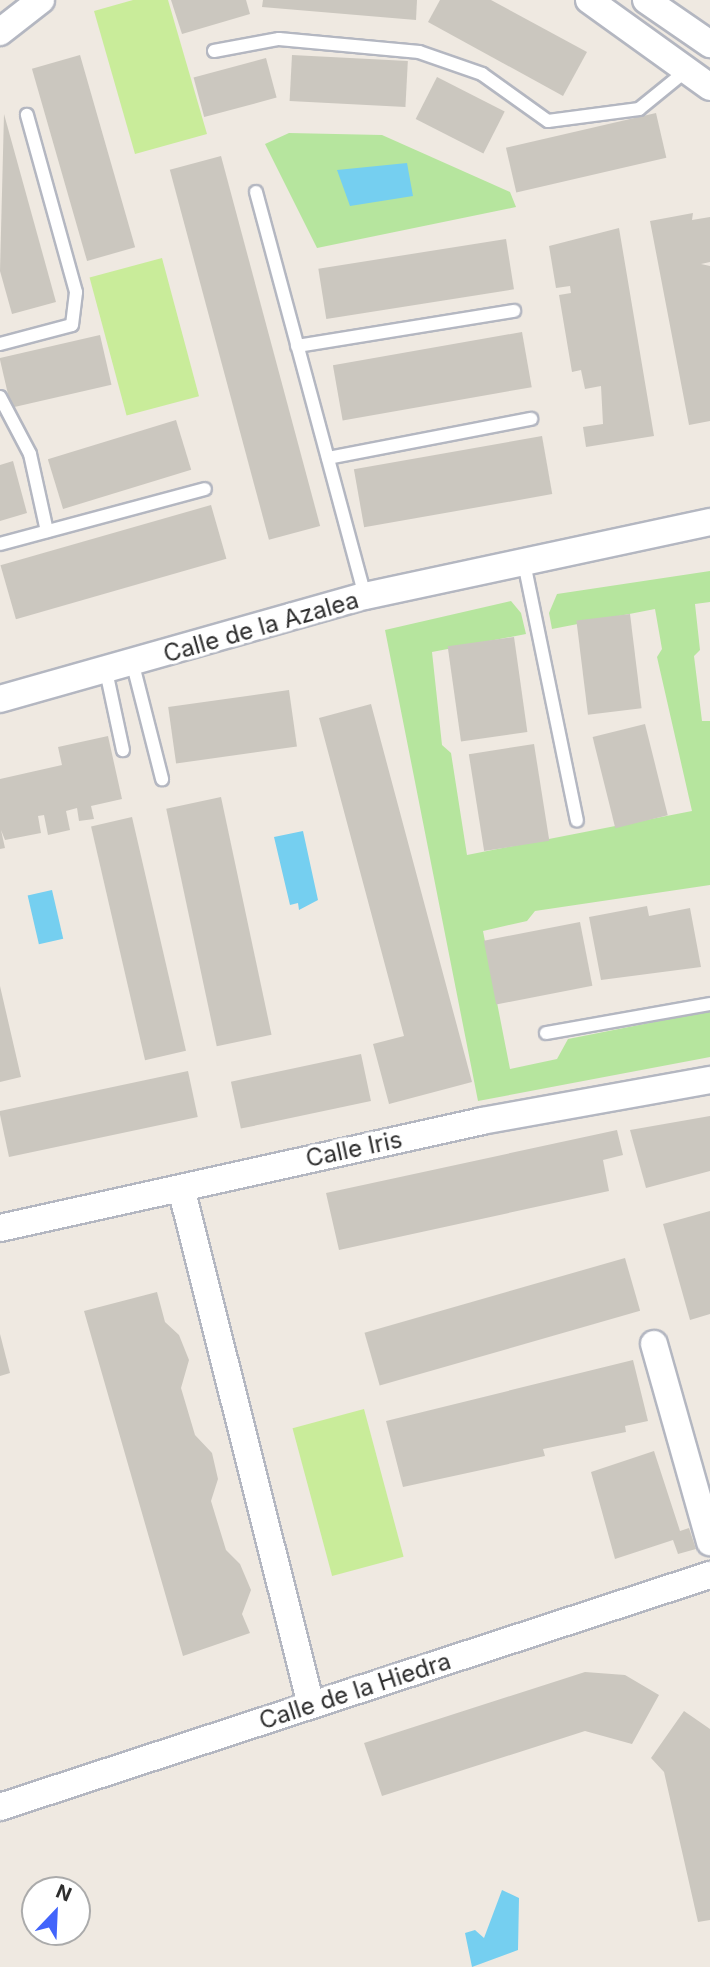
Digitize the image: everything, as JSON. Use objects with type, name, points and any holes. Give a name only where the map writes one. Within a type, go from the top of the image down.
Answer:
[{"type":"street","points":[[0,32],[41,0]]},
{"type":"street","points":[[646,0],[710,44]]},
{"type":"street","points":[[599,4],[690,67],[710,87]]},
{"type":"street","name":"Calle de la Azalea","points":[[0,699],[133,665],[365,596],[523,558],[710,522]]},
{"type":"street","name":"Calle Iris","points":[[0,1228],[181,1188],[710,1080]]},
{"type":"street","points":[[181,1188],[311,1705]]},
{"type":"street","points":[[654,1344],[710,1542]]},
{"type":"street","name":"Calle de la Hiedra","points":[[0,1807],[710,1575]]},
{"type":"lane","points":[[214,51],[279,39],[419,51],[482,74],[548,121],[639,109],[690,67]]},
{"type":"lane","points":[[0,344],[72,325],[76,292],[27,115]]},
{"type":"lane","points":[[256,192],[365,596]]},
{"type":"lane","points":[[297,346],[514,312]]},
{"type":"lane","points":[[0,397],[30,454],[47,531]]},
{"type":"lane","points":[[328,458],[531,419]]},
{"type":"lane","points":[[0,544],[205,489]]},
{"type":"lane","points":[[523,558],[577,820]]},
{"type":"lane","points":[[133,665],[162,779]]},
{"type":"lane","points":[[106,671],[123,750]]},
{"type":"lane","points":[[546,1034],[710,1004]]},
{"type":"green space","points":[[133,0],[168,0],[207,134],[135,154],[94,11]]},
{"type":"green space","points":[[289,133],[382,135],[510,192],[516,207],[317,248],[265,144]]},
{"type":"green space","points":[[162,258],[199,396],[127,416],[90,277]]},
{"type":"green space","points":[[710,571],[710,602],[695,604],[700,650],[694,656],[702,721],[710,721],[710,885],[535,911],[527,921],[483,931],[510,1069],[557,1059],[568,1039],[710,1011],[710,1057],[478,1101],[385,630],[511,601],[521,613],[526,634],[432,652],[442,745],[451,753],[467,855],[692,811],[657,657],[662,649],[655,609],[552,629],[549,613],[557,594]]},
{"type":"green space","points":[[364,1409],[404,1557],[332,1576],[293,1428]]},
{"type":"water","points":[[407,163],[413,196],[350,206],[337,170]]},
{"type":"water","points":[[303,831],[318,900],[299,910],[298,903],[290,905],[274,837]]},
{"type":"water","points":[[52,890],[63,939],[39,944],[28,896]]},
{"type":"water","points":[[502,1890],[519,1898],[518,1950],[472,1967],[465,1933],[475,1930],[484,1938]]},
{"type":"building","points":[[171,0],[246,0],[250,14],[182,34]]},
{"type":"building","points":[[263,0],[417,0],[416,20],[262,7]]},
{"type":"building","points":[[440,0],[491,0],[587,52],[563,96],[428,22]]},
{"type":"building","points":[[80,55],[135,247],[87,261],[32,69]]},
{"type":"building","points":[[292,55],[408,61],[405,107],[290,101]]},
{"type":"building","points":[[266,58],[277,98],[204,117],[194,77]]},
{"type":"building","points":[[437,77],[505,112],[483,153],[416,119]]},
{"type":"building","points":[[656,113],[666,158],[516,192],[506,148]]},
{"type":"building","points":[[4,114],[56,302],[12,314],[0,271]]},
{"type":"building","points":[[221,156],[320,526],[269,540],[170,170]]},
{"type":"building","points":[[693,213],[692,220],[710,217],[710,262],[701,264],[710,266],[710,421],[689,425],[650,221]]},
{"type":"building","points":[[619,228],[654,436],[586,447],[583,427],[603,424],[601,386],[585,389],[581,370],[572,372],[559,295],[571,293],[570,286],[556,288],[549,246]]},
{"type":"building","points":[[506,239],[514,289],[326,319],[318,269]]},
{"type":"building","points":[[522,332],[532,387],[343,420],[333,365]]},
{"type":"building","points":[[100,335],[111,385],[11,408],[0,358]]},
{"type":"building","points":[[176,420],[191,470],[63,509],[48,459]]},
{"type":"building","points":[[542,436],[552,494],[364,527],[354,469]]},
{"type":"building","points":[[13,461],[27,513],[0,521],[0,465]]},
{"type":"building","points":[[211,505],[226,559],[16,619],[0,565]]},
{"type":"building","points":[[630,614],[642,708],[588,715],[576,621]]},
{"type":"building","points":[[514,637],[527,732],[461,741],[448,646]]},
{"type":"building","points":[[289,690],[297,746],[176,763],[168,707]]},
{"type":"building","points":[[371,704],[472,1082],[389,1104],[373,1044],[404,1036],[319,718]]},
{"type":"building","points":[[645,724],[668,815],[615,828],[593,737]]},
{"type":"building","points":[[108,736],[122,799],[91,806],[94,819],[79,821],[77,808],[66,811],[70,830],[48,835],[44,815],[38,816],[41,833],[5,840],[1,830],[5,848],[0,849],[0,779],[62,765],[58,747]]},
{"type":"building","points":[[534,744],[549,841],[484,851],[469,754]]},
{"type":"building","points":[[221,797],[272,1035],[217,1046],[166,809]]},
{"type":"building","points":[[132,817],[186,1051],[145,1060],[91,826]]},
{"type":"building","points":[[647,906],[649,916],[690,908],[701,967],[601,980],[589,917]]},
{"type":"building","points":[[580,922],[592,986],[496,1005],[484,941]]},
{"type":"building","points":[[0,986],[21,1077],[0,1082]]},
{"type":"building","points":[[361,1054],[371,1101],[241,1129],[231,1082]]},
{"type":"building","points":[[188,1071],[198,1117],[9,1157],[0,1111]]},
{"type":"building","points":[[710,1116],[710,1171],[646,1188],[630,1130]]},
{"type":"building","points":[[617,1130],[623,1155],[603,1160],[609,1191],[339,1250],[326,1193]]},
{"type":"building","points":[[710,1211],[710,1314],[690,1320],[663,1224]]},
{"type":"building","points":[[625,1258],[640,1311],[380,1386],[364,1333]]},
{"type":"building","points":[[157,1292],[165,1322],[179,1335],[189,1360],[181,1388],[195,1435],[212,1453],[218,1479],[211,1501],[226,1550],[240,1564],[251,1590],[242,1614],[250,1633],[183,1656],[84,1311]]},
{"type":"building","points":[[0,1334],[10,1373],[0,1376]]},
{"type":"building","points":[[633,1360],[648,1421],[625,1426],[626,1432],[543,1449],[545,1456],[403,1487],[386,1421]]},
{"type":"building","points":[[654,1451],[680,1531],[689,1528],[696,1549],[678,1554],[673,1540],[615,1559],[591,1472]]},
{"type":"building","points":[[585,1672],[625,1675],[659,1695],[632,1744],[585,1731],[382,1796],[364,1743]]},
{"type":"building","points":[[684,1711],[710,1729],[710,1920],[698,1922],[664,1772],[651,1758]]}]
